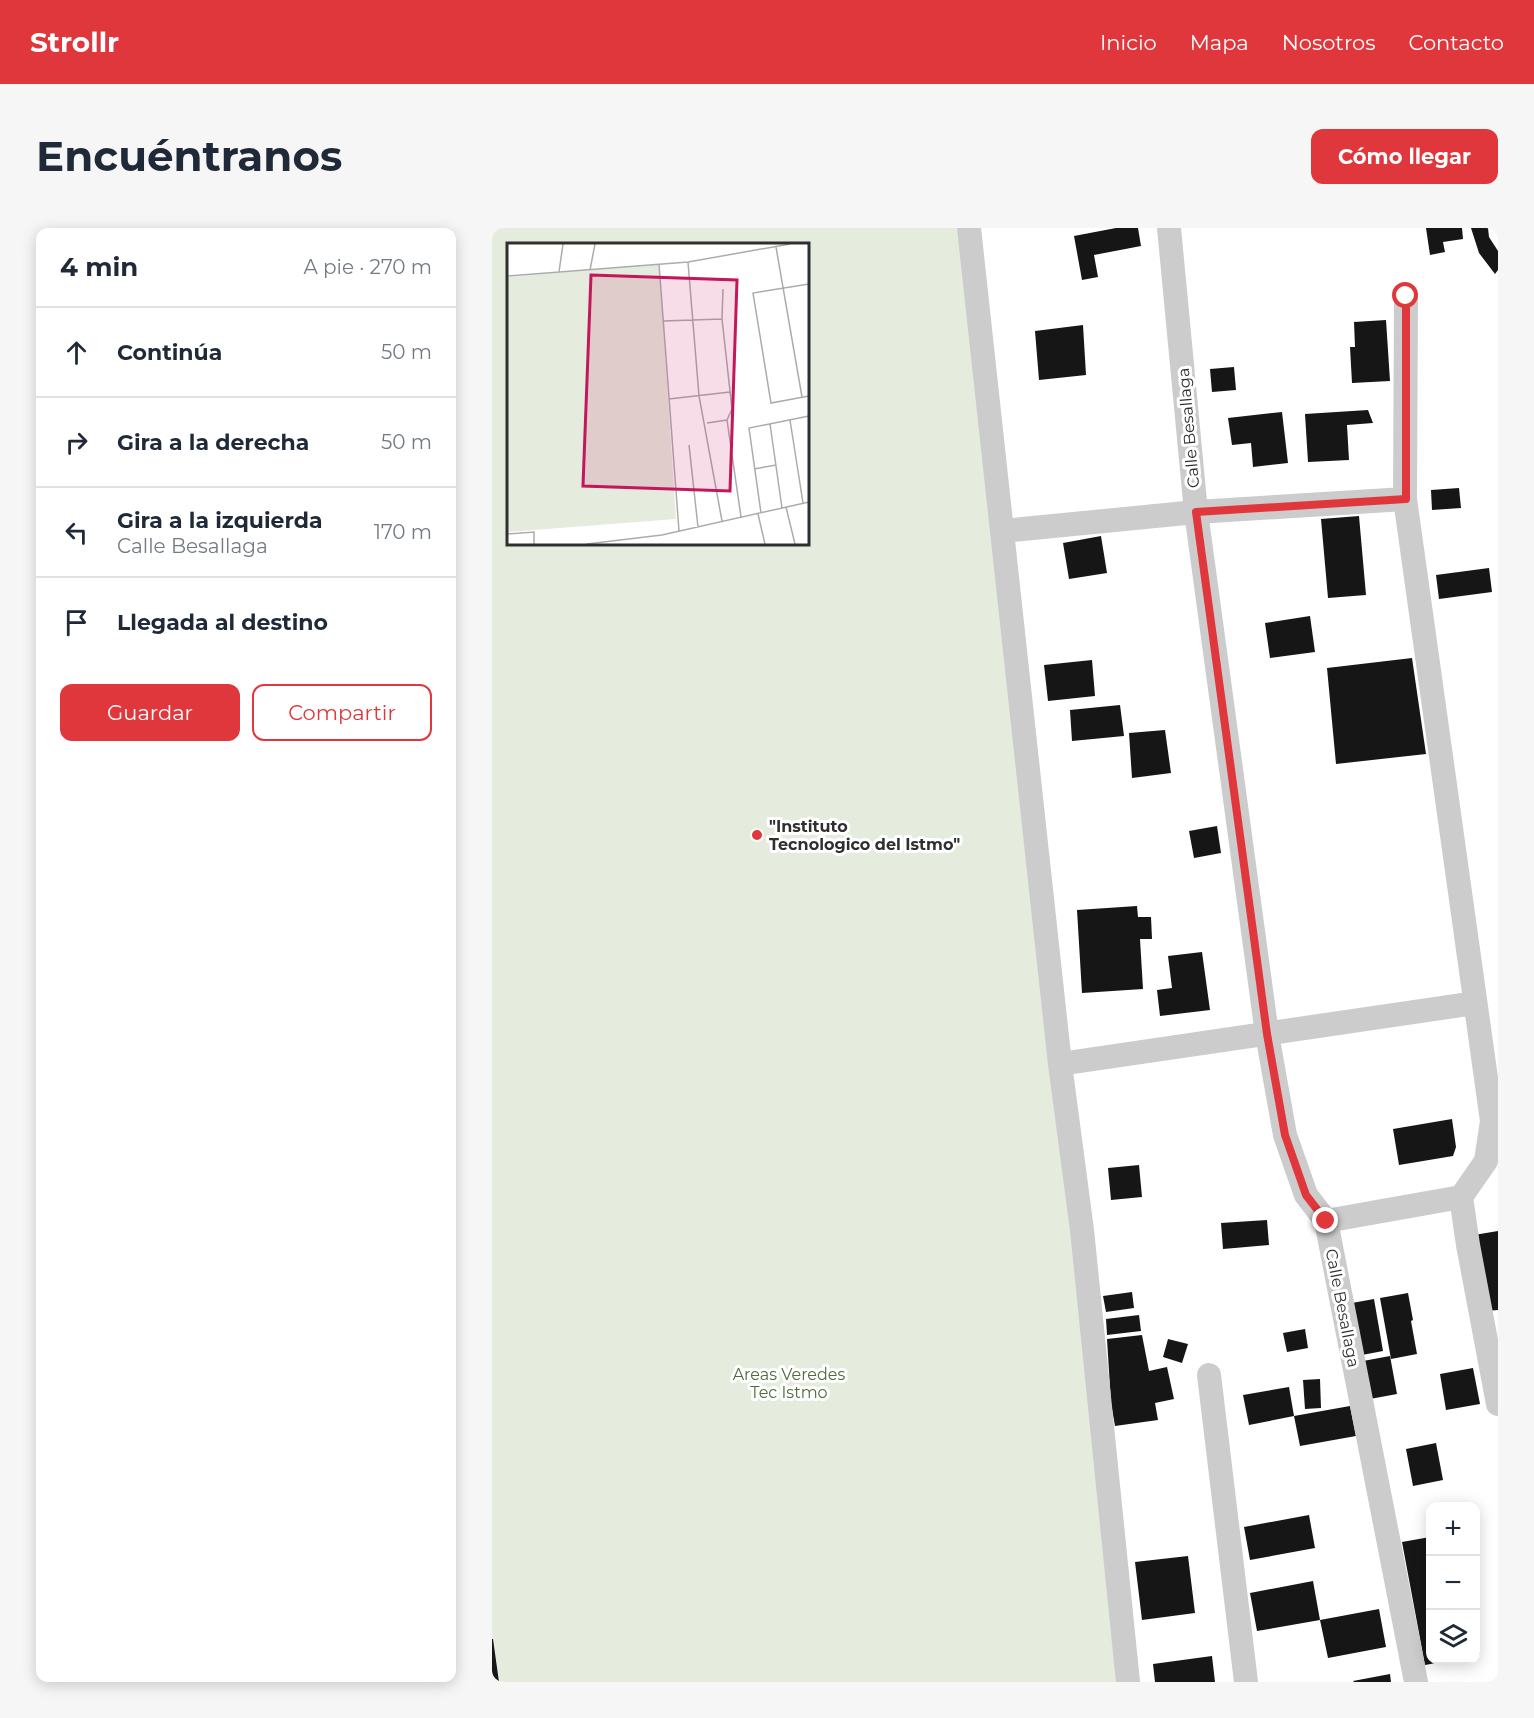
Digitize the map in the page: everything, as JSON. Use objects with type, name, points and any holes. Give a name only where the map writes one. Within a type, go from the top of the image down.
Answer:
[{"type":"street","points":[[969,228],[1060,1064],[1082,1230],[1128,1682]]},
{"type":"street","name":"Calle Besallaga","points":[[1169,228],[1196,512],[1267,1034],[1285,1135],[1306,1195],[1326,1221],[1416,1682]]},
{"type":"street","points":[[1406,296],[1406,499],[1492,1121],[1486,1161],[1461,1197],[1498,1404]]},
{"type":"street","points":[[1002,531],[1196,512],[1406,499]]},
{"type":"street","points":[[1060,1064],[1475,1003]]},
{"type":"street","points":[[1326,1221],[1461,1197]]},
{"type":"street","points":[[1209,1375],[1246,1682]]},
{"type":"green space","name":"Areas Veredes Tec Istmo","points":[[492,228],[968,228],[1118,1682],[492,1682]]},
{"type":"building","points":[[1116,228],[1138,228],[1141,246],[1094,255],[1098,277],[1082,280],[1074,236]]},
{"type":"building","points":[[1426,228],[1462,228],[1463,239],[1443,242],[1445,252],[1430,255]]},
{"type":"building","points":[[1471,228],[1488,228],[1489,237],[1498,251],[1498,270],[1495,274],[1479,253]]},
{"type":"building","points":[[1386,320],[1390,381],[1352,383],[1350,347],[1355,347],[1354,322]]},
{"type":"building","points":[[1083,325],[1086,375],[1039,380],[1035,331]]},
{"type":"building","points":[[1234,367],[1236,390],[1212,392],[1210,369]]},
{"type":"building","points":[[1368,410],[1373,423],[1347,425],[1349,460],[1308,462],[1305,414]]},
{"type":"building","points":[[1282,412],[1288,463],[1253,467],[1251,443],[1232,445],[1228,418]]},
{"type":"building","points":[[1459,488],[1461,508],[1432,510],[1431,490]]},
{"type":"building","points":[[1359,516],[1366,595],[1328,598],[1321,519]]},
{"type":"building","points":[[1101,536],[1107,573],[1069,579],[1063,543]]},
{"type":"building","points":[[1489,568],[1492,592],[1439,599],[1436,575]]},
{"type":"building","points":[[1310,616],[1315,652],[1270,658],[1265,623]]},
{"type":"building","points":[[1412,658],[1426,754],[1336,764],[1327,668]]},
{"type":"building","points":[[1092,660],[1095,696],[1048,701],[1044,665]]},
{"type":"building","points":[[1120,705],[1124,736],[1072,741],[1070,710]]},
{"type":"building","points":[[1165,730],[1171,773],[1132,778],[1129,733]]},
{"type":"building","points":[[1217,826],[1221,853],[1194,858],[1189,831]]},
{"type":"building","points":[[1137,906],[1138,917],[1151,917],[1152,939],[1140,939],[1143,989],[1082,993],[1077,910]]},
{"type":"building","points":[[1202,952],[1210,1010],[1160,1016],[1157,990],[1172,988],[1168,956]]},
{"type":"building","points":[[1452,1119],[1456,1147],[1453,1156],[1399,1165],[1393,1129]]},
{"type":"building","points":[[1139,1165],[1142,1197],[1111,1200],[1108,1168]]},
{"type":"building","points":[[1267,1220],[1269,1245],[1223,1249],[1221,1223]]},
{"type":"building","points":[[1498,1231],[1498,1310],[1487,1311],[1474,1235]]},
{"type":"building","points":[[1132,1292],[1134,1308],[1106,1312],[1103,1296]]},
{"type":"building","points":[[1408,1293],[1417,1354],[1391,1359],[1380,1298]]},
{"type":"building","points":[[1374,1299],[1383,1351],[1362,1355],[1352,1303]]},
{"type":"building","points":[[1139,1315],[1141,1331],[1107,1335],[1106,1319]]},
{"type":"building","points":[[1305,1329],[1308,1348],[1287,1352],[1283,1333]]},
{"type":"building","points":[[1142,1335],[1149,1371],[1167,1367],[1174,1399],[1155,1403],[1158,1420],[1115,1426],[1111,1403],[1107,1339]]},
{"type":"building","points":[[1168,1339],[1188,1344],[1182,1363],[1163,1357]]},
{"type":"building","points":[[1390,1356],[1397,1394],[1370,1399],[1363,1361]]},
{"type":"building","points":[[1473,1368],[1480,1404],[1446,1410],[1440,1374]]},
{"type":"building","points":[[1320,1379],[1321,1408],[1305,1409],[1303,1380]]},
{"type":"building","points":[[1289,1387],[1294,1416],[1249,1425],[1243,1395]]},
{"type":"building","points":[[1350,1406],[1356,1436],[1300,1446],[1294,1416]]},
{"type":"building","points":[[1436,1443],[1443,1480],[1413,1486],[1406,1449]]},
{"type":"building","points":[[1309,1515],[1315,1548],[1250,1560],[1244,1527]]},
{"type":"building","points":[[1426,1538],[1426,1664],[1430,1664],[1425,1665],[1402,1542]]},
{"type":"building","points":[[1188,1556],[1195,1613],[1142,1620],[1135,1562]]},
{"type":"building","points":[[1313,1581],[1320,1620],[1257,1631],[1250,1593]]},
{"type":"building","points":[[1379,1609],[1386,1647],[1328,1658],[1320,1620]]},
{"type":"building","points":[[493,1639],[499,1682],[492,1682]]},
{"type":"building","points":[[1212,1656],[1215,1682],[1155,1682],[1153,1664]]},
{"type":"building","points":[[1390,1674],[1391,1682],[1353,1681]]},
{"type":"place","name":"\"Instituto Tecnologico del Istmo\"","points":[[757,835]]},
{"type":"route","points":[[1326,1221],[1306,1195],[1285,1135],[1267,1034],[1196,512],[1406,499],[1406,296]]}]
